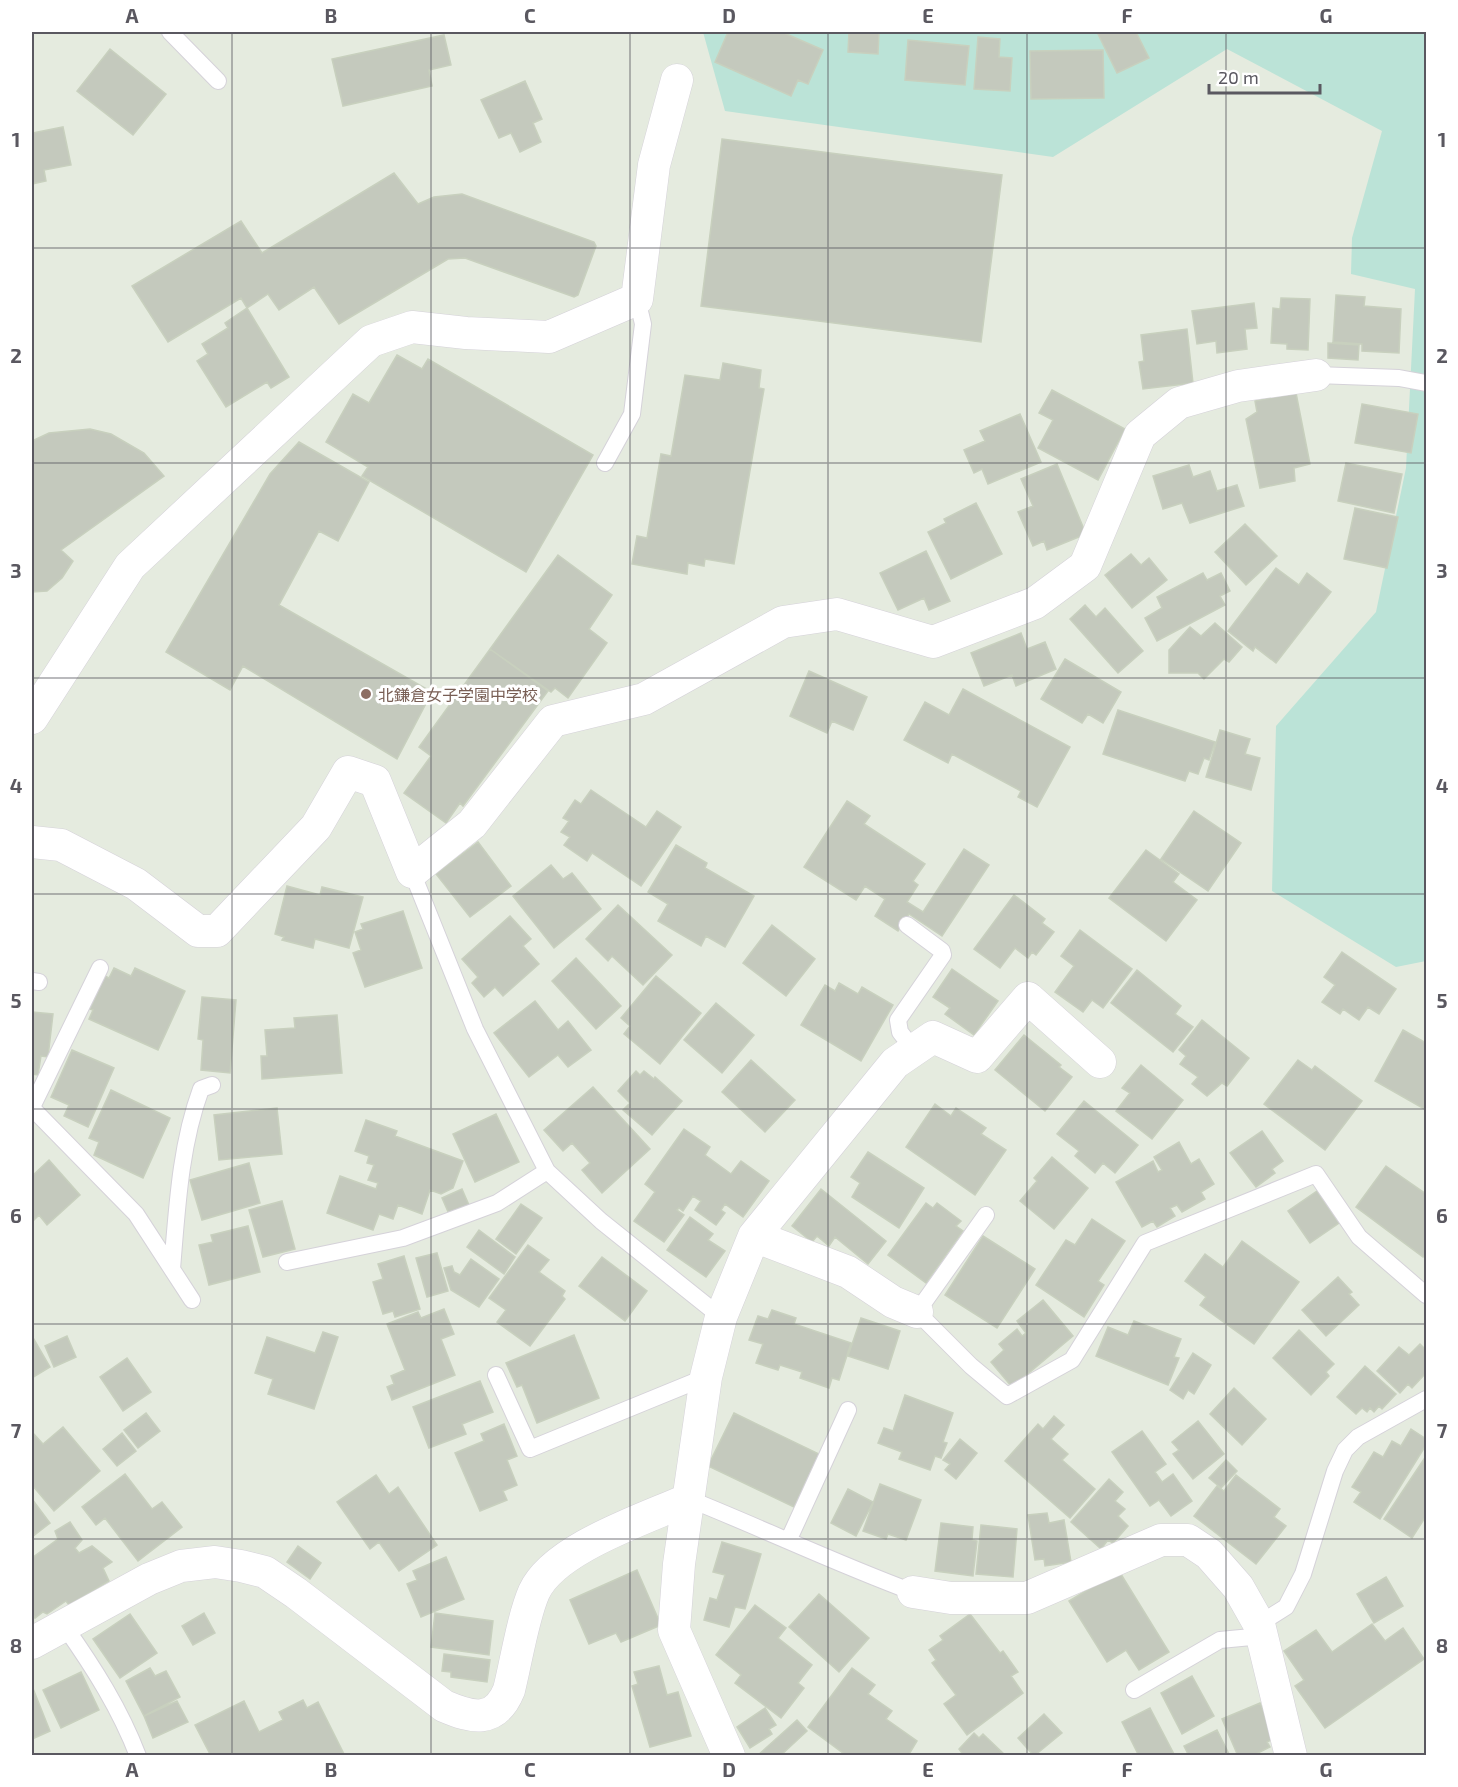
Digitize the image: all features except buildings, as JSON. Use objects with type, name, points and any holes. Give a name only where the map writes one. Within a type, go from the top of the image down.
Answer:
[{"type":"street","points":[[32,718],[130,566],[371,341],[412,327],[466,333],[549,337],[637,300],[654,165],[677,80]]},
{"type":"street","points":[[32,842],[61,845],[136,884],[198,931],[217,931],[316,827],[348,772],[375,781],[412,872],[472,824],[553,721],[644,699],[783,622],[837,614],[933,642],[1035,603],[1085,566],[1140,435],[1179,403],[1238,386],[1316,375]]},
{"type":"street","points":[[729,1755],[695,1684],[674,1630],[679,1564],[706,1377],[721,1317],[754,1236],[895,1063],[933,1037],[977,1057],[1029,998],[1100,1062]]},
{"type":"street","points":[[754,1236],[848,1272],[893,1302],[917,1312]]},
{"type":"street","points":[[32,1643],[149,1579],[181,1566],[214,1562],[241,1566],[265,1572],[296,1593],[444,1706],[470,1717],[488,1714],[502,1705],[506,1698],[534,1592],[547,1571],[562,1558],[581,1548],[689,1499]]},
{"type":"street","points":[[913,1592],[951,1598],[1027,1598],[1161,1540],[1188,1540],[1209,1554],[1238,1587],[1261,1630],[1291,1755]]},
{"type":"lane","points":[[170,32],[218,81]]},
{"type":"lane","points":[[605,463],[632,414],[643,324],[637,300]]},
{"type":"lane","points":[[1316,375],[1399,378],[1426,383]]},
{"type":"lane","points":[[412,872],[476,1029],[547,1171],[601,1221],[721,1317]]},
{"type":"lane","points":[[907,925],[942,951],[943,955],[898,1020],[900,1032],[914,1050]]},
{"type":"lane","points":[[100,968],[32,1108],[136,1214],[192,1300]]},
{"type":"lane","points":[[172,1269],[179,1189],[192,1114],[201,1089],[212,1085]]},
{"type":"lane","points":[[286,1262],[403,1238],[497,1203],[547,1171]]},
{"type":"lane","points":[[986,1215],[917,1312],[971,1366],[1007,1396],[1072,1360],[1145,1243],[1316,1174],[1359,1237],[1426,1295]]},
{"type":"lane","points":[[496,1375],[530,1449],[706,1377]]},
{"type":"lane","points":[[1134,1690],[1220,1640],[1261,1630],[1286,1607],[1303,1574],[1335,1471],[1345,1450],[1358,1437],[1426,1398]]},
{"type":"lane","points":[[789,1539],[848,1410]]},
{"type":"lane","points":[[689,1499],[789,1539],[849,1569],[913,1592]]},
{"type":"lane","points":[[65,1627],[100,1677],[129,1731],[138,1755]]},
{"type":"shaded area","points":[[703,32],[1426,32],[1426,961],[1396,967],[1272,891],[1276,726],[1376,612],[1406,468],[1415,289],[1351,274],[1352,238],[1382,131],[1227,49],[1053,157],[725,111]]},
{"type":"place","name":"北鎌倉女子学園中学校","points":[[366,694]]}]
